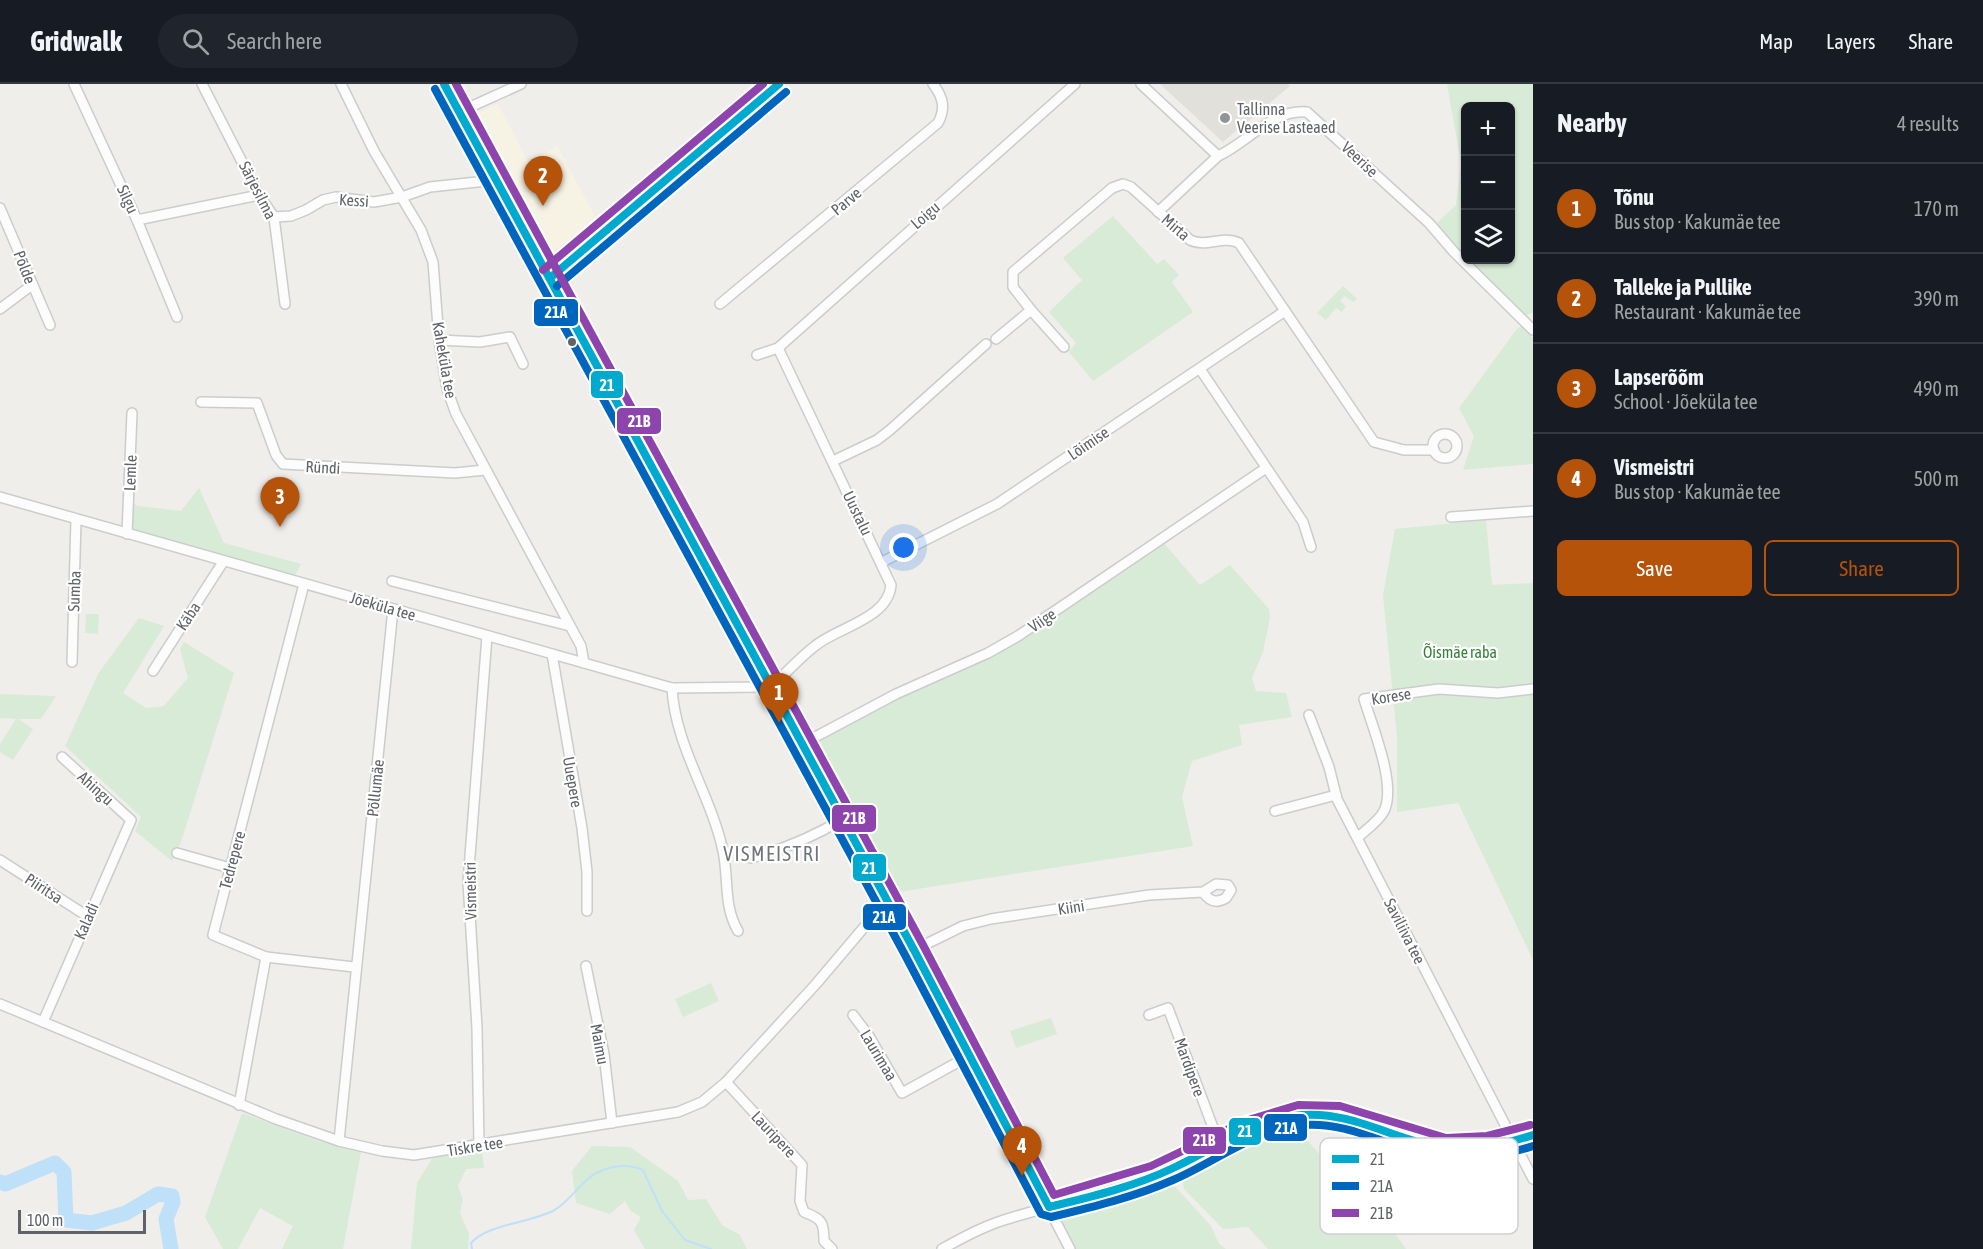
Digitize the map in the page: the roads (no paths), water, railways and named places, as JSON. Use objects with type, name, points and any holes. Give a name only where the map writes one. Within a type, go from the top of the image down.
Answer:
[{"type":"street","name":"Silgu","points":[[74,84],[137,220],[177,317]]},
{"type":"street","name":"Särjesilma","points":[[202,84],[259,195],[274,217],[285,304]]},
{"type":"street","name":"Kaheküla tee","points":[[341,84],[374,151],[421,231],[433,262],[439,340],[447,389],[456,414],[581,646],[584,663]]},
{"type":"street","points":[[444,84],[914,950],[1070,1249]]},
{"type":"street","points":[[459,112],[521,84]]},
{"type":"street","points":[[550,278],[779,84]]},
{"type":"street","name":"Parve","points":[[720,304],[938,123],[943,114],[943,102],[933,84]]},
{"type":"street","name":"Loigu","points":[[778,348],[1074,84]]},
{"type":"street","points":[[1141,84],[1218,156],[1158,212]]},
{"type":"street","name":"Veerise","points":[[1218,156],[1232,150],[1275,119],[1295,111],[1307,112],[1429,223],[1454,252],[1533,330]]},
{"type":"street","name":"Kessi","points":[[274,217],[291,216],[322,200],[336,197],[374,202],[402,197],[430,187],[496,180]]},
{"type":"street","name":"Mirta","points":[[1064,347],[1013,287],[1013,272],[1112,188],[1123,184],[1131,187],[1190,240],[1199,244],[1224,239],[1239,243],[1374,442],[1404,450],[1434,450]]},
{"type":"street","points":[[137,220],[259,195]]},
{"type":"street","name":"Põlde","points":[[0,208],[50,325]]},
{"type":"street","points":[[0,309],[32,285]]},
{"type":"street","points":[[996,339],[1031,310]]},
{"type":"street","name":"Lõimise","points":[[882,562],[997,504],[1285,311]]},
{"type":"street","points":[[439,340],[480,342],[510,337],[523,364]]},
{"type":"street","points":[[833,461],[877,440],[986,344]]},
{"type":"street","points":[[757,355],[778,348]]},
{"type":"street","name":"Uustalu","points":[[770,687],[815,645],[880,609],[890,597],[891,585],[778,348]]},
{"type":"street","points":[[1200,369],[1303,522],[1311,547]]},
{"type":"street","name":"Ründi","points":[[201,402],[257,403],[279,461],[283,464],[455,473],[485,470]]},
{"type":"street","name":"Lemle","points":[[127,534],[132,412]]},
{"type":"street","name":"Viige","points":[[802,744],[896,694],[988,653],[1018,636],[1266,468]]},
{"type":"street","name":"Jõeküla tee","points":[[0,498],[672,688],[770,687]]},
{"type":"street","points":[[1451,517],[1533,511]]},
{"type":"street","name":"Sumba","points":[[72,662],[76,520]]},
{"type":"street","name":"Käba","points":[[153,671],[224,562]]},
{"type":"street","points":[[392,581],[570,626]]},
{"type":"street","name":"Tedrepere","points":[[266,957],[213,935],[304,584]]},
{"type":"street","name":"Põllumäe","points":[[339,1141],[354,967],[393,609]]},
{"type":"street","name":"Vismeistri","points":[[479,1146],[477,1028],[468,882],[488,636]]},
{"type":"street","name":"Uuepere","points":[[552,654],[588,872],[587,911]]},
{"type":"street","points":[[672,688],[673,705],[694,775],[723,852],[727,904],[738,932]]},
{"type":"street","name":"Korese","points":[[1358,837],[1381,817],[1385,810],[1387,795],[1384,767],[1364,699],[1438,689],[1498,693],[1533,689]]},
{"type":"street","name":"Saviliiva tee","points":[[1309,715],[1329,767],[1336,795],[1510,1138]]},
{"type":"street","name":"Ahingu","points":[[62,757],[131,820]]},
{"type":"street","points":[[1275,811],[1336,795]]},
{"type":"street","points":[[751,858],[781,850],[814,837],[843,819]]},
{"type":"street","name":"Kaladi","points":[[43,1022],[87,916],[131,820]]},
{"type":"street","points":[[177,853],[230,868]]},
{"type":"street","name":"Piiritsa","points":[[0,860],[87,916]]},
{"type":"street","name":"Kiini","points":[[914,950],[963,926],[991,919],[1149,895],[1203,892],[1216,884],[1231,887],[1229,896],[1217,902],[1209,899],[1203,892]]},
{"type":"street","name":"Tiskre tee","points":[[0,1004],[240,1105],[339,1141],[414,1155],[678,1112],[702,1102],[726,1082],[816,984],[871,919],[889,904]]},
{"type":"street","points":[[240,1105],[266,957],[354,967]]},
{"type":"street","name":"Maimu","points":[[586,966],[604,1054],[612,1123]]},
{"type":"street","name":"Mardipere","points":[[1149,1015],[1168,1008],[1220,1146]]},
{"type":"street","name":"Laurimaa","points":[[853,1015],[869,1036],[902,1093],[969,1056]]},
{"type":"street","name":"Lauripere","points":[[726,1082],[802,1165],[800,1201],[804,1212],[821,1218],[824,1223],[824,1241],[832,1249]]},
{"type":"street","points":[[942,1249],[1001,1221],[1138,1182],[1279,1120],[1320,1114],[1354,1118],[1414,1138]]},
{"type":"street","points":[[1518,1140],[1533,1135]]},
{"type":"street","name":"Saviliiva tee","points":[[1518,1153],[1533,1179]]},
{"type":"waterway","points":[[0,1182],[5,1184],[55,1163],[64,1172],[66,1220],[92,1223],[126,1213],[158,1194],[172,1196],[173,1202],[166,1219],[171,1249]]},
{"type":"waterway","points":[[472,1249],[471,1243],[478,1237],[498,1228],[553,1211],[589,1178],[608,1168],[618,1166],[643,1170],[662,1211],[685,1240],[711,1249]]},
{"type":"place","name":"Tallinna Veerise Lasteaed","points":[[1225,118]]},
{"type":"place","name":"Talleke ja Pullike","points":[[543,206]]},
{"type":"place","name":"Lapserõõm","points":[[280,527]]},
{"type":"place","name":"Tõnu","points":[[779,723]]},
{"type":"place","name":"Vismeistri","points":[[1022,1176]]},
{"type":"district","name":"VISMEISTRI","points":[[772,853]]},
{"type":"park label","name":"Õismäe raba","points":[[1460,652]]}]
